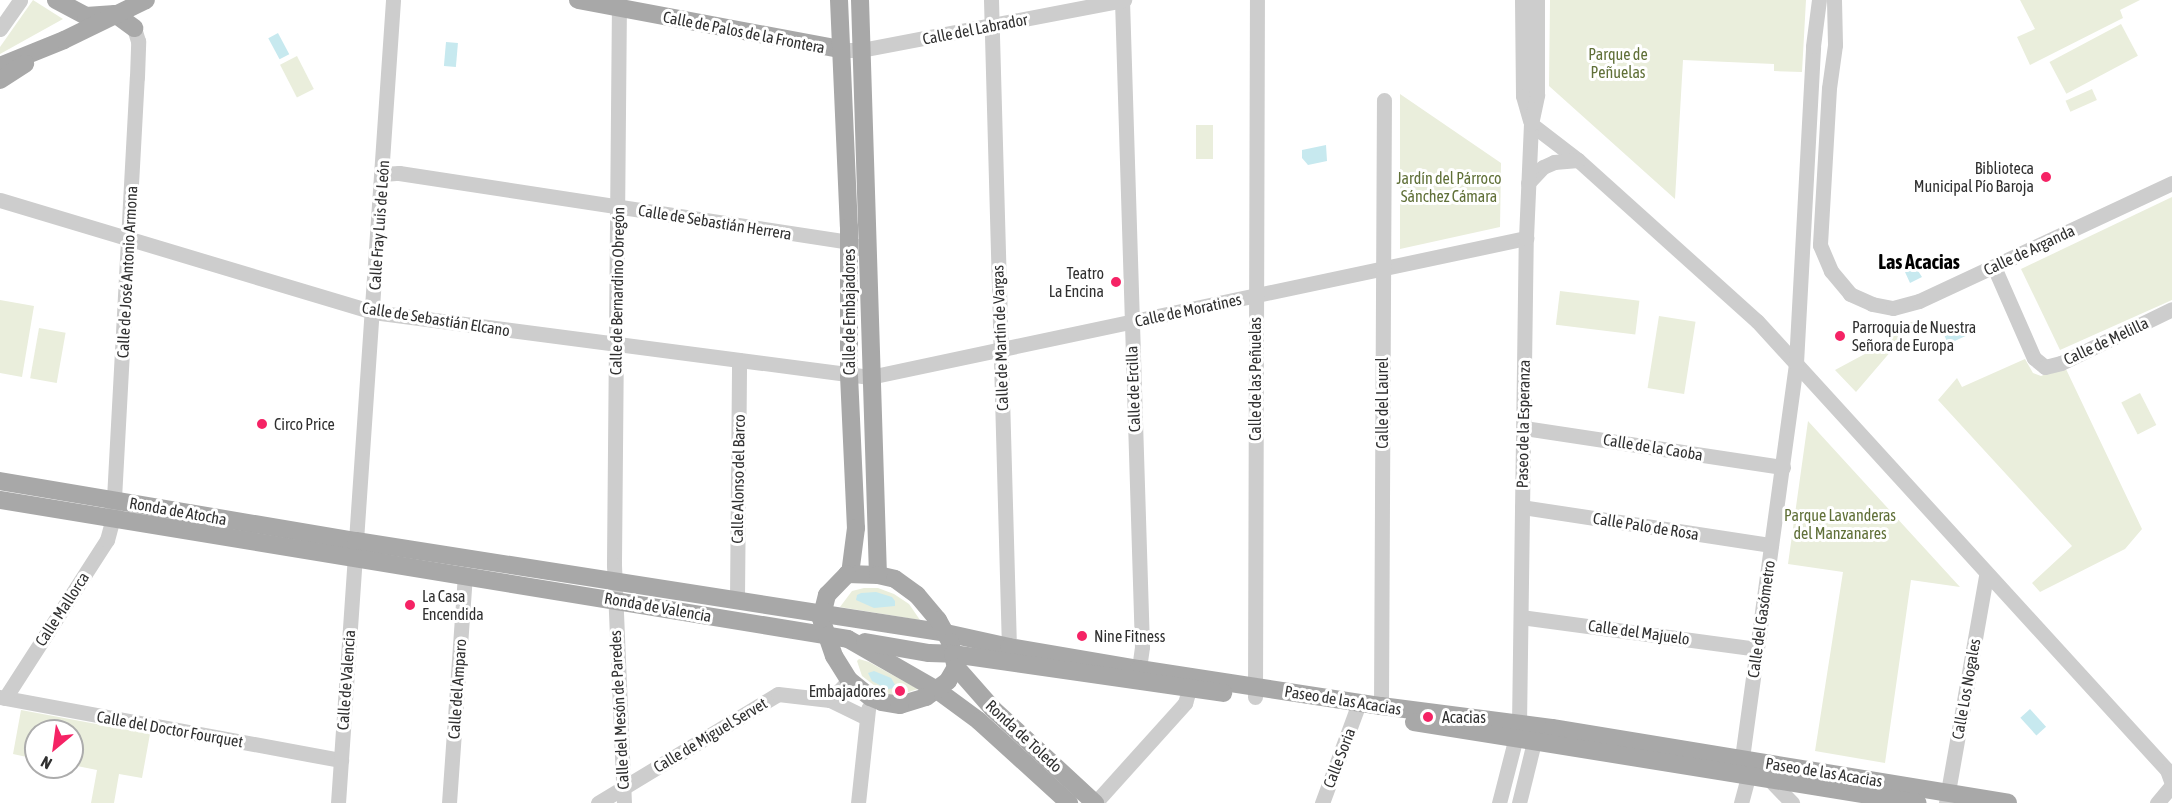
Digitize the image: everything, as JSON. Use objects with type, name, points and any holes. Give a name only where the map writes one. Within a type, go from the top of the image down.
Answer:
[{"type":"main road","points":[[56,0],[86,16],[116,14],[134,28]]},
{"type":"main road","name":"Calle de Palos de la Frontera","points":[[578,0],[619,4],[840,49]]},
{"type":"main road","name":"Calle de Embajadores","points":[[839,0],[849,242],[849,375],[856,528],[850,574]]},
{"type":"main road","name":"Calle de Embajadores","points":[[860,0],[870,377],[878,575]]},
{"type":"main road","points":[[0,66],[64,40],[142,2]]},
{"type":"main road","points":[[134,28],[131,20],[142,2]]},
{"type":"main road","points":[[0,80],[64,40]]},
{"type":"main road","name":"Ronda de Atocha","points":[[0,481],[114,509],[356,549]]},
{"type":"main road","name":"Ronda de Atocha","points":[[0,500],[114,509]]},
{"type":"main road","name":"Ronda de Valencia","points":[[356,549],[465,575],[614,590],[737,599],[822,613]]},
{"type":"main road","name":"Ronda de Valencia","points":[[356,549],[614,590],[848,639],[942,693]]},
{"type":"main road","points":[[850,574],[878,575],[907,586],[927,605],[946,633],[955,661],[942,693],[900,705],[882,702],[870,697],[849,680],[834,656],[826,636],[822,613],[827,595],[850,574]]},
{"type":"main road","name":"Paseo de las Acacias","points":[[822,613],[946,633],[1009,647],[1256,692],[1516,732],[1742,758],[1947,798],[2008,803]]},
{"type":"main road","name":"Paseo de las Acacias","points":[[848,639],[929,653],[955,661],[981,658],[1188,690],[1256,692]]},
{"type":"main road","name":"Ronda de Toledo","points":[[955,661],[993,709],[1095,803]]},
{"type":"main road","name":"Ronda de Toledo","points":[[942,693],[979,721],[1069,803]]},
{"type":"main road","name":"Paseo de las Acacias","points":[[1358,708],[1381,706],[1516,732],[1534,742],[1918,803]]},
{"type":"street","points":[[0,29],[20,0]]},
{"type":"street","name":"Calle Fray Luis de León","points":[[356,549],[374,312],[393,0]]},
{"type":"street","name":"Calle de Martín de Vargas","points":[[991,0],[1009,647]]},
{"type":"street","name":"Calle del Labrador","points":[[861,50],[1123,0]]},
{"type":"street","name":"Calle de Ercilla","points":[[1123,0],[1130,322],[1142,647],[1139,669]]},
{"type":"street","name":"Calle de las Peñuelas","points":[[1256,692],[1257,0]]},
{"type":"street","name":"Paseo de la Esperanza","points":[[1522,0],[1523,96],[1531,124]]},
{"type":"street","name":"Paseo de la Esperanza","points":[[1499,803],[1516,732],[1521,616],[1526,238],[1531,124],[1537,95],[1538,0]]},
{"type":"street","points":[[1796,363],[1812,51],[1819,0]]},
{"type":"street","name":"Calle de Arganda","points":[[1834,0],[1834,48],[1829,88],[1820,245],[1831,271],[1850,294],[1872,304],[1893,308],[1919,301],[2172,183]]},
{"type":"street","name":"Calle de Bernardino Obregón","points":[[614,590],[619,4]]},
{"type":"street","name":"Calle de José Antonio Armona","points":[[114,509],[138,41],[134,28]]},
{"type":"street","points":[[1812,51],[1824,39],[1834,48]]},
{"type":"street","points":[[840,49],[861,50]]},
{"type":"street","points":[[1812,51],[1829,88]]},
{"type":"street","name":"Calle del Laurel","points":[[1381,706],[1384,100]]},
{"type":"street","points":[[1531,124],[1578,160],[1757,321],[1796,363],[1986,575],[2167,770],[2172,785],[2157,803]]},
{"type":"street","points":[[1528,183],[1543,167],[1554,162],[1578,160]]},
{"type":"street","name":"Calle de Sebastián Herrera","points":[[383,174],[399,173],[849,242],[867,253]]},
{"type":"street","name":"Calle de Sebastián Elcano","points":[[0,200],[374,312],[849,375]]},
{"type":"street","name":"Calle de Moratines","points":[[849,375],[870,377],[1526,238]]},
{"type":"street","name":"Calle de Melilla","points":[[1994,267],[2034,357],[2045,367],[2061,363],[2172,309]]},
{"type":"street","name":"Calle Alonso del Barco","points":[[737,599],[739,360]]},
{"type":"street","name":"Calle del Gasómetro","points":[[1748,776],[1742,758],[1796,363]]},
{"type":"street","name":"Calle de la Caoba","points":[[1524,428],[1783,467]]},
{"type":"street","name":"Calle Palo de Rosa","points":[[1522,507],[1771,544]]},
{"type":"street","name":"Calle Mallorca","points":[[2,698],[107,540],[114,509]]},
{"type":"street","name":"Calle de Valencia","points":[[338,803],[356,549]]},
{"type":"street","name":"Calle del Amparo","points":[[448,803],[465,575]]},
{"type":"street","name":"Calle Los Nogales","points":[[1947,798],[1986,575]]},
{"type":"street","name":"Calle del Mesón de Paredes","points":[[614,590],[624,803]]},
{"type":"street","name":"Calle del Majuelo","points":[[1521,616],[1757,649]]},
{"type":"street","points":[[981,658],[1009,647]]},
{"type":"street","points":[[830,700],[849,680]]},
{"type":"street","points":[[1095,803],[1185,703],[1188,690]]},
{"type":"street","name":"Calle de Miguel Servet","points":[[598,803],[778,694],[830,700],[867,718]]},
{"type":"street","points":[[858,803],[870,697]]},
{"type":"street","name":"Calle del Doctor Fourquet","points":[[2,698],[341,760]]},
{"type":"street","name":"Calle Soria","points":[[1322,803],[1358,708]]},
{"type":"street","points":[[1519,803],[1534,742]]},
{"type":"street","points":[[1741,803],[1748,776]]},
{"type":"street","points":[[1770,780],[1792,803]]},
{"type":"green space","points":[[33,0],[63,19],[0,54],[0,47]]},
{"type":"green space","name":"Parque de Peñuelas","points":[[1550,0],[1806,0],[1802,72],[1774,71],[1774,64],[1683,60],[1675,199],[1549,86]]},
{"type":"green space","points":[[2020,0],[2140,0],[2120,10],[2123,18],[2030,65],[2017,37],[2035,29]]},
{"type":"green space","points":[[2121,24],[2138,56],[2066,94],[2049,62]]},
{"type":"green space","points":[[297,56],[314,89],[297,98],[280,65]]},
{"type":"green space","points":[[2092,89],[2097,100],[2070,112],[2066,101]]},
{"type":"green space","name":"Jardín del Párroco Sánchez Cámara","points":[[1400,94],[1501,163],[1500,227],[1400,249]]},
{"type":"green space","points":[[1196,125],[1213,125],[1213,159],[1196,159]]},
{"type":"green space","points":[[2172,197],[2172,300],[2060,350],[2021,269]]},
{"type":"green space","points":[[1560,291],[1639,301],[1635,334],[1556,325]]},
{"type":"green space","points":[[0,300],[34,306],[22,377],[0,373]]},
{"type":"green space","points":[[1659,316],[1696,322],[1684,394],[1648,388]]},
{"type":"green space","points":[[1896,322],[1916,322],[1856,392],[1835,370],[1889,341],[1895,333]]},
{"type":"green space","points":[[39,328],[66,333],[57,383],[30,378]]},
{"type":"green space","points":[[2025,359],[2033,373],[2041,376],[2065,367],[2142,529],[2125,549],[2040,592],[2032,583],[2072,546],[1938,400],[1957,378],[1962,387]]},
{"type":"green space","points":[[2140,393],[2156,425],[2138,435],[2121,403]]},
{"type":"green space","name":"Parque Lavanderas del Manzanares","points":[[1808,421],[1960,587],[1911,580],[1885,763],[1815,751],[1843,572],[1788,564]]},
{"type":"green space","points":[[878,588],[894,594],[909,604],[920,620],[840,607],[852,591]]},
{"type":"green space","points":[[859,659],[869,662],[918,689],[896,696],[884,693],[862,676],[857,661]]},
{"type":"green space","points":[[21,710],[69,719],[24,719],[24,756],[13,754]]},
{"type":"green space","points":[[84,722],[150,734],[142,778],[119,774],[114,803],[91,803],[97,770],[84,767]]},
{"type":"water","points":[[278,33],[289,54],[280,59],[268,38]]},
{"type":"water","points":[[446,42],[458,43],[456,67],[444,66]]},
{"type":"water","points":[[1326,145],[1327,161],[1308,165],[1302,158],[1302,150]]},
{"type":"water","points":[[1911,260],[1922,277],[1910,283],[1905,272],[1910,270],[1906,262]]},
{"type":"water","points":[[1964,322],[1971,331],[1970,334],[1948,344],[1943,332]]},
{"type":"water","points":[[876,592],[892,597],[895,606],[874,608],[856,600],[857,595],[861,593]]},
{"type":"water","points":[[874,671],[891,678],[897,688],[887,689],[872,681],[868,673]]},
{"type":"water","points":[[2030,709],[2046,727],[2036,736],[2020,718]]},
{"type":"place","name":"Biblioteca Municipal Pío Baroja","points":[[2046,177]]},
{"type":"place","name":"Teatro La Encina","points":[[1116,282]]},
{"type":"place","name":"Parroquia de Nuestra Señora de Europa","points":[[1840,336]]},
{"type":"place","name":"Circo Price","points":[[262,424]]},
{"type":"place","name":"La Casa Encendida","points":[[410,605]]},
{"type":"place","name":"Nine Fitness","points":[[1082,636]]},
{"type":"place","name":"Embajadores","points":[[900,691]]},
{"type":"place","name":"Acacias","points":[[1428,717]]},
{"type":"district","name":"Las Acacias","points":[[1919,261]]}]
